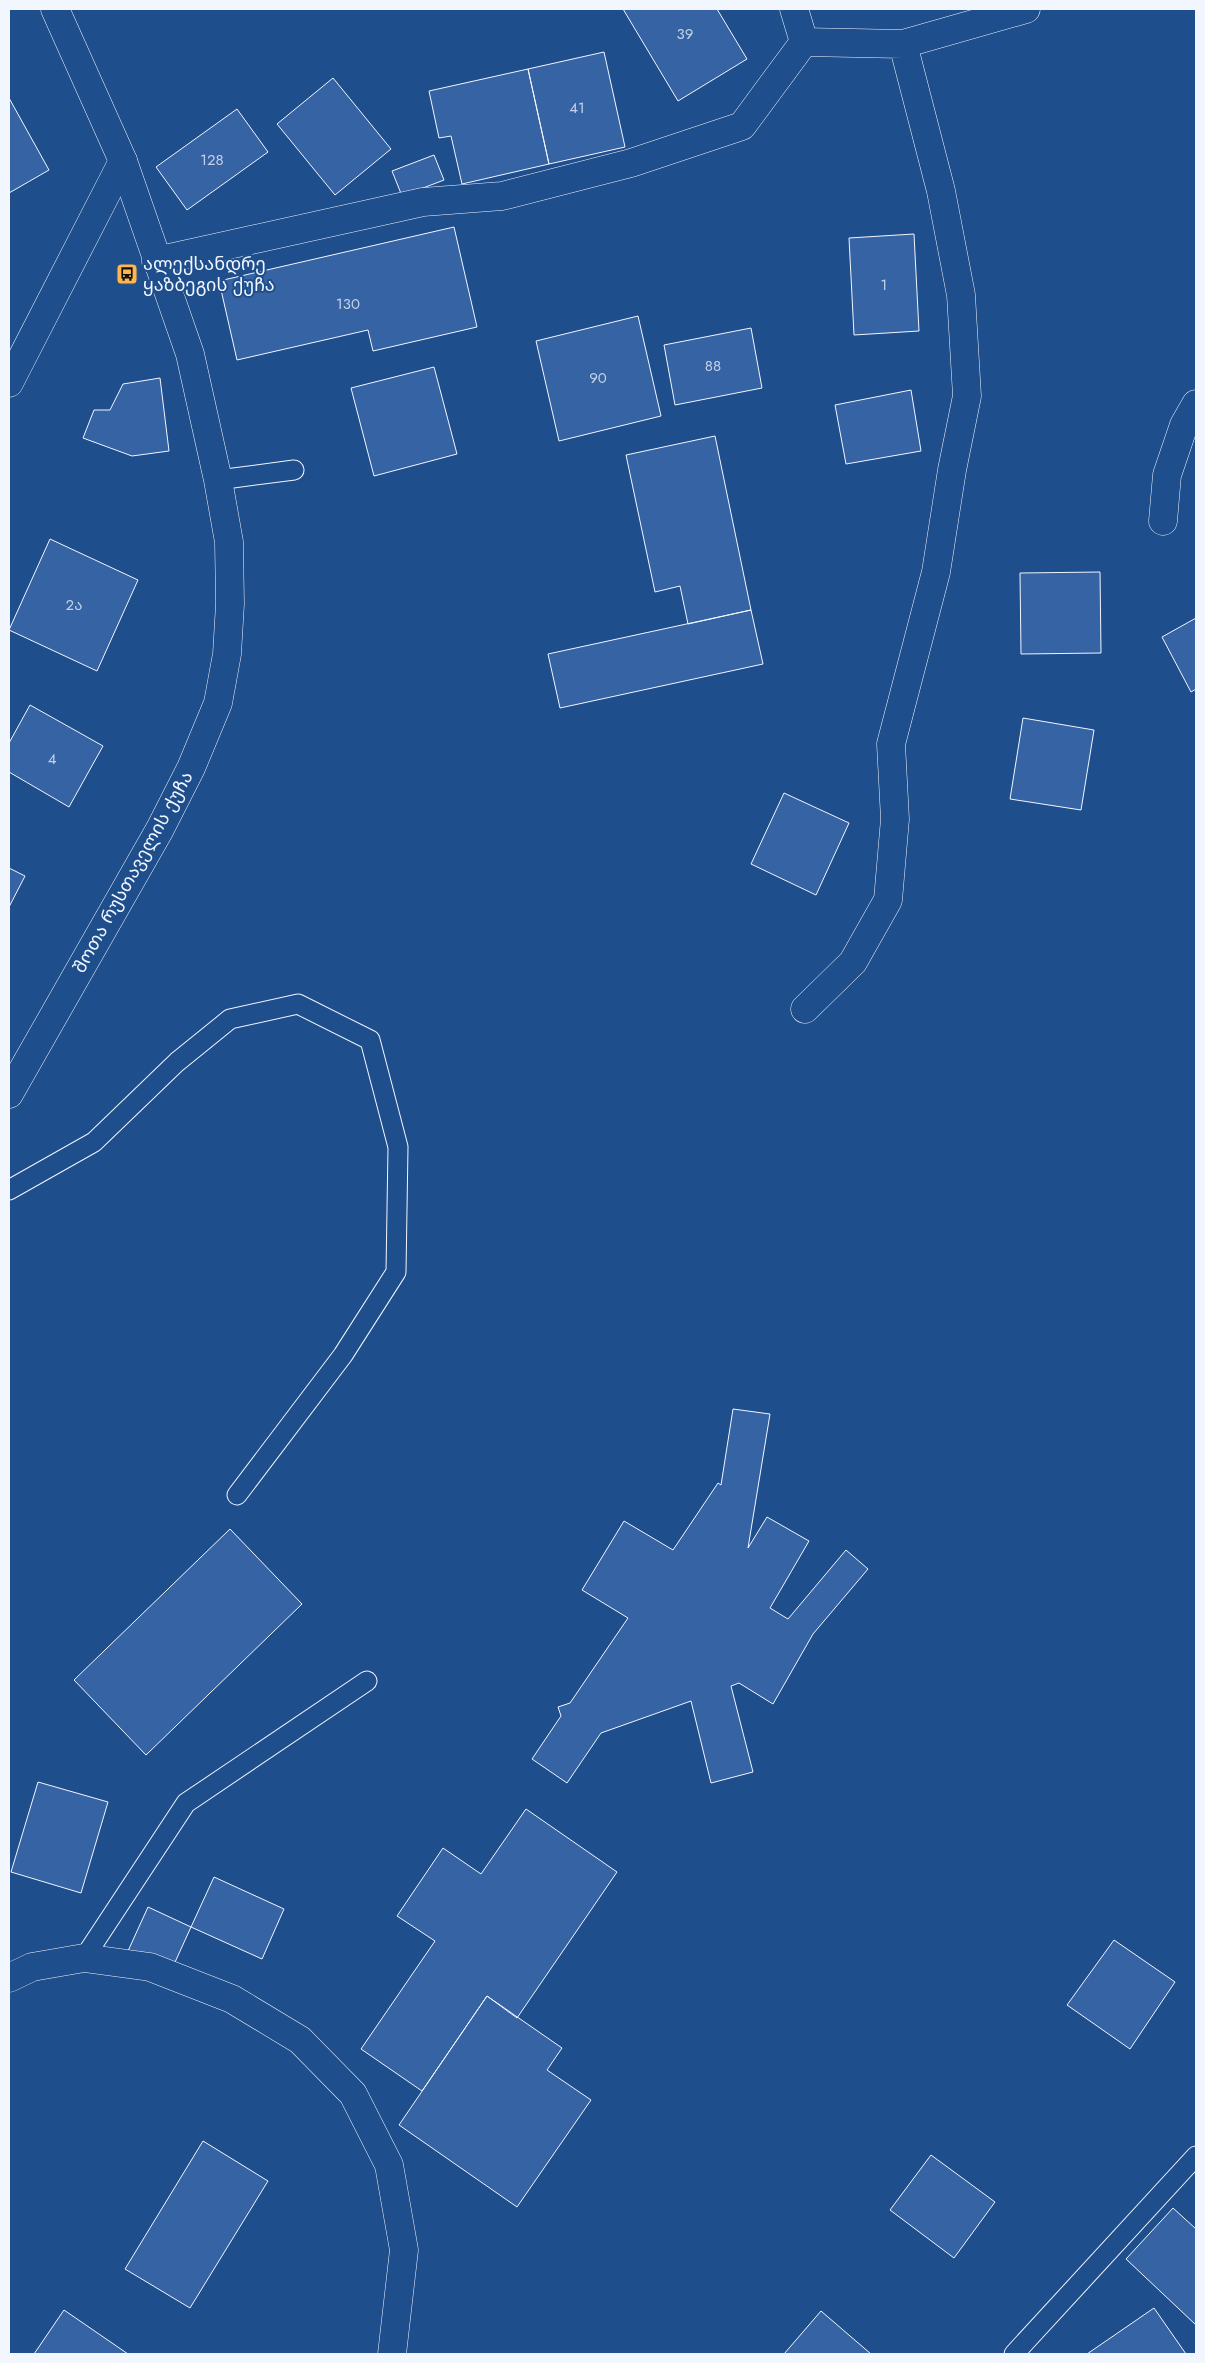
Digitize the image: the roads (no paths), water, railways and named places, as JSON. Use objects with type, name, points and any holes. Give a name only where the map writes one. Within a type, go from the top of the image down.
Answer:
[{"type":"street","name":"შოთა რუსთაველის ქუჩა","points":[[9,1094],[160,829],[190,768],[218,704],[227,654],[230,604],[229,542],[218,480],[190,354],[156,261],[123,161],[55,9]]},
{"type":"street","points":[[794,9],[804,42]]},
{"type":"street","points":[[804,42],[903,44],[1026,9]]},
{"type":"street","points":[[156,261],[423,202],[502,196],[631,163],[742,126],[804,42]]},
{"type":"street","points":[[805,1010],[853,962],[888,900],[895,819],[891,744],[936,572],[952,470],[967,396],[961,295],[941,191],[903,44]]},
{"type":"street","points":[[9,383],[123,161]]},
{"type":"street","points":[[1163,521],[1167,475],[1184,426],[1196,404]]},
{"type":"street","points":[[9,1978],[32,1967],[84,1958],[150,1967],[232,1999],[300,2040],[353,2094],[389,2165],[404,2250],[392,2354]]},
{"type":"lane","points":[[218,480],[294,470]]},
{"type":"lane","points":[[9,1190],[94,1142],[177,1062],[230,1019],[298,1004],[370,1040],[398,1147],[396,1272],[343,1355],[237,1495]]},
{"type":"lane","points":[[84,1958],[186,1803],[367,1680]]},
{"type":"lane","points":[[1014,2354],[1196,2156]]},
{"type":"place","name":"ალექსანდრე ყაზბეგის ქუჩა","points":[[127,274]]}]
